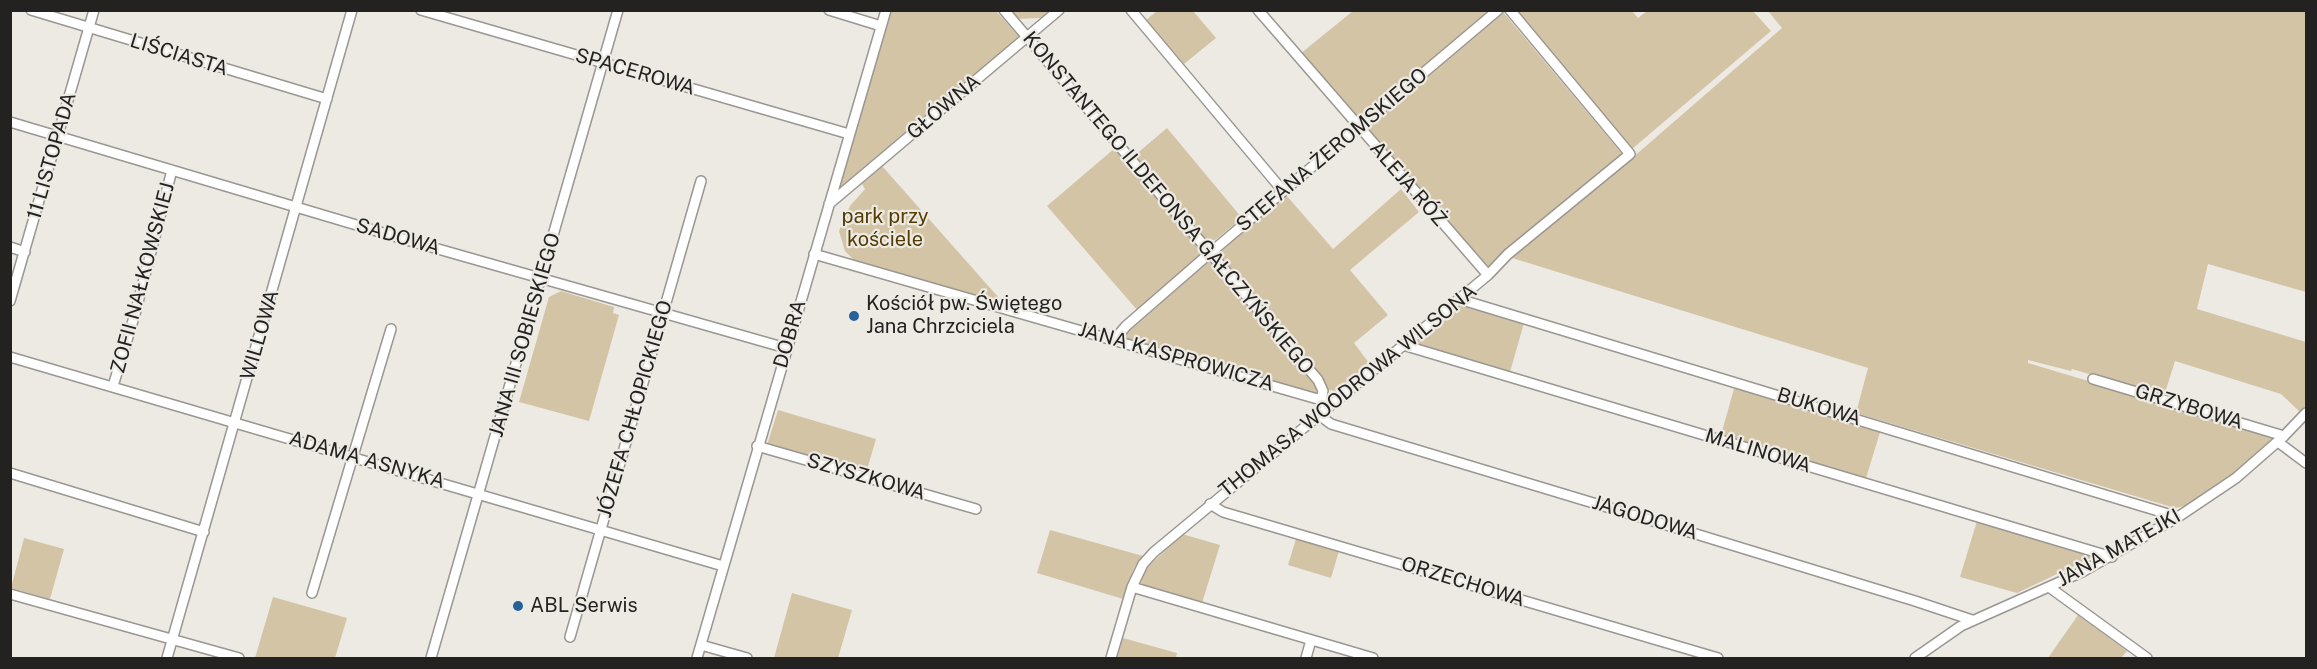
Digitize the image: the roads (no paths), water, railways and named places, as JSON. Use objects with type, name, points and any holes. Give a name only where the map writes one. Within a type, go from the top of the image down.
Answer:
[{"type":"street","name":"LIŚCIASTA","points":[[31,10],[327,99]]},
{"type":"street","name":"11 LISTOPADA","points":[[10,302],[94,10]]},
{"type":"street","name":"WILLOWA","points":[[167,658],[352,10]]},
{"type":"street","name":"SPACEROWA","points":[[421,10],[476,28],[603,62],[849,134]]},
{"type":"street","name":"JANA III SOBIESKIEGO","points":[[431,658],[618,10]]},
{"type":"street","points":[[829,10],[881,26]]},
{"type":"street","name":"DOBRA","points":[[697,658],[886,10]]},
{"type":"street","name":"KONSTANTEGO ILDEFONSA GAŁCZYŃSKIEGO","points":[[1004,10],[1318,380],[1325,404]]},
{"type":"street","name":"GŁÓWNA","points":[[829,204],[1059,10]]},
{"type":"street","points":[[1131,10],[1283,191]]},
{"type":"street","name":"ALEJA RÓŻ","points":[[1258,10],[1358,128],[1488,275]]},
{"type":"street","name":"STEFANA ŻEROMSKIEGO","points":[[1115,339],[1126,326],[1210,253],[1498,10]]},
{"type":"street","name":"THOMASA WOODROWA WILSONA","points":[[1111,658],[1132,587],[1143,564],[1154,552],[1319,415],[1325,404],[1403,345],[1488,275],[1508,254],[1630,154],[1510,10]]},
{"type":"street","name":"SADOWA","points":[[10,122],[296,208],[786,348]]},
{"type":"street","name":"ZOFII NAŁKOWSKIEJ","points":[[113,386],[135,314],[172,170]]},
{"type":"street","name":"JÓZEFA CHŁOPICKIEGO","points":[[570,637],[700,181]]},
{"type":"street","points":[[10,248],[25,252]]},
{"type":"street","name":"JANA KASPROWICZA","points":[[814,254],[1115,339],[1325,404]]},
{"type":"street","name":"BUKOWA","points":[[1459,299],[2178,517]]},
{"type":"street","points":[[312,593],[391,329]]},
{"type":"street","name":"MALINOWA","points":[[1403,345],[2112,556]]},
{"type":"street","name":"ADAMA ASNYKA","points":[[10,357],[723,566]]},
{"type":"street","name":"GRZYBOWA","points":[[2094,379],[2281,439],[2307,463]]},
{"type":"street","name":"JANA MATEJKI","points":[[1915,658],[1945,635],[1972,620],[2049,587],[2112,556],[2178,517],[2236,478],[2307,413]]},
{"type":"street","name":"JAGODOWA","points":[[1319,415],[1331,424],[1673,526],[1972,620]]},
{"type":"street","name":"SZYSZKOWA","points":[[757,446],[975,509]]},
{"type":"street","points":[[10,473],[204,532]]},
{"type":"street","name":"ORZECHOWA","points":[[1210,504],[1223,512],[1718,658]]},
{"type":"street","points":[[1132,587],[1373,658]]},
{"type":"street","points":[[2049,587],[2147,658]]},
{"type":"street","points":[[10,594],[239,658]]},
{"type":"street","points":[[1305,658],[1311,640]]},
{"type":"street","points":[[701,645],[747,658]]},
{"type":"place","name":"Kościół pw. Świętego Jana Chrzciciela","points":[[854,316]]},
{"type":"place","name":"ABL Serwis","points":[[518,606]]},
{"type":"park label","name":"park przy kościele","points":[[885,228]]}]
